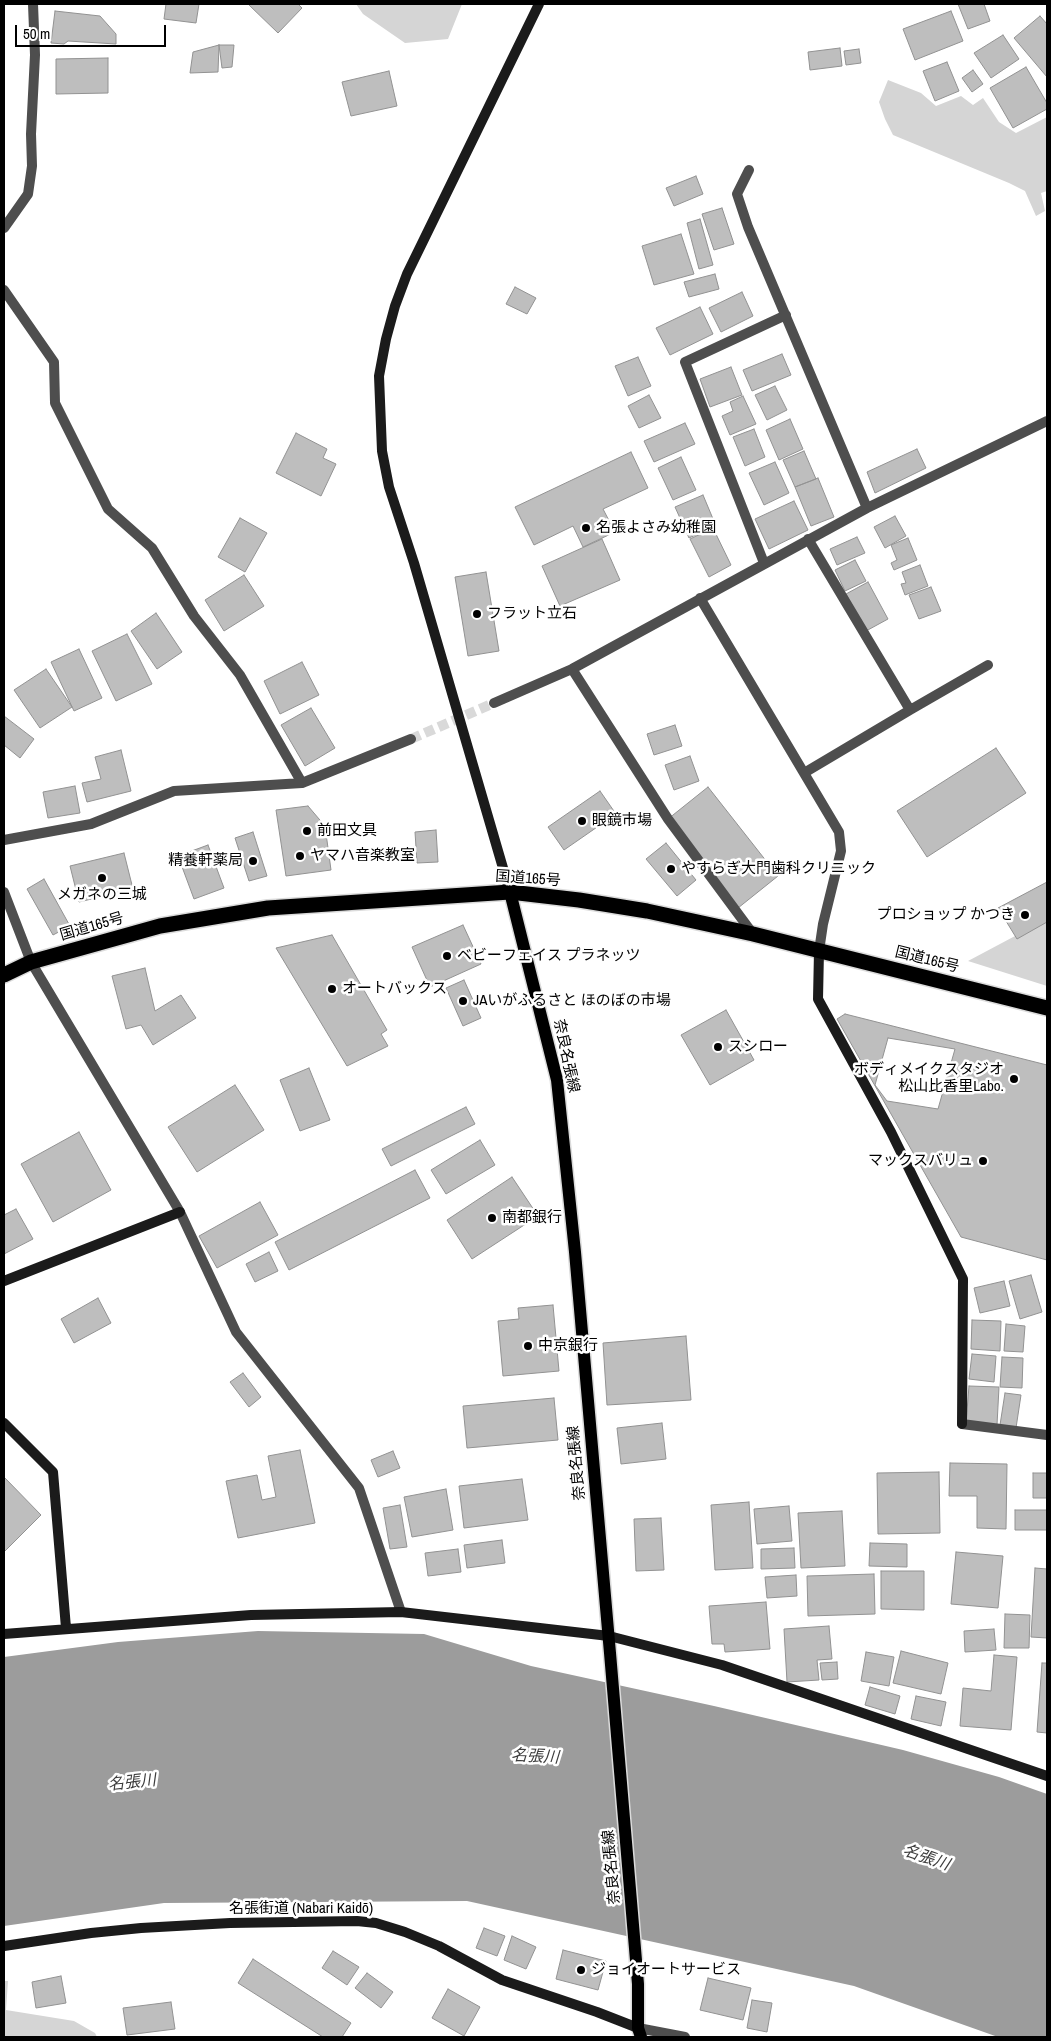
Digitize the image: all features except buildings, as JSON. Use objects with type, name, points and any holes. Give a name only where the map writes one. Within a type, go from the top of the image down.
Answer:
[{"type":"highway","name":"国道165号","points":[[4,975],[31,962],[160,926],[268,908],[510,892],[579,900],[647,911],[753,934],[1047,1008]]},
{"type":"main road","name":"奈良名張線","points":[[510,892],[557,1080],[574,1235],[609,1636],[638,1984],[639,2032]]},
{"type":"street","points":[[4,228],[28,194],[32,166],[31,134],[35,55],[33,4]]},
{"type":"street","points":[[510,892],[414,563],[389,487],[382,452],[379,376],[392,314],[407,274],[539,4]]},
{"type":"street","points":[[749,170],[737,194],[748,227],[867,508]]},
{"type":"street","points":[[4,290],[54,362],[55,403],[108,508],[152,548],[194,616],[240,675],[302,783]]},
{"type":"street","points":[[764,563],[686,362],[786,315]]},
{"type":"street","points":[[494,703],[572,669],[867,508],[1047,421]]},
{"type":"street","points":[[808,539],[910,710]]},
{"type":"street","points":[[700,598],[839,832],[842,851],[819,951],[818,999],[891,1132],[963,1280],[962,1424],[1047,1435]]},
{"type":"street","points":[[804,773],[988,665]]},
{"type":"street","points":[[572,669],[668,818],[753,934]]},
{"type":"street","points":[[4,840],[90,824],[174,791],[302,783],[411,739]]},
{"type":"street","points":[[4,892],[31,962],[180,1212],[236,1332],[359,1488],[401,1612]]},
{"type":"street","points":[[4,1281],[180,1212]]},
{"type":"street","points":[[4,1423],[53,1472],[66,1628]]},
{"type":"street","points":[[4,1634],[251,1615],[401,1612],[609,1636],[722,1665],[1047,1776]]},
{"type":"street","name":"名張街道 (Nabari Kaidō)","points":[[4,1946],[91,1933],[230,1923],[357,1921],[376,1923],[439,1946],[502,1980],[597,2012],[639,2032]]},
{"type":"street","points":[[639,2032],[686,2037]]},
{"type":"shaded area","points":[[356,4],[462,4],[448,39],[405,43],[363,14]]},
{"type":"shaded area","points":[[888,80],[921,93],[936,106],[961,96],[973,105],[983,98],[999,122],[1016,133],[1047,117],[1047,191],[1041,193],[1045,211],[1036,216],[1025,191],[1009,183],[893,135],[879,102]]},
{"type":"shaded area","points":[[1047,919],[1047,986],[968,961]]},
{"type":"shaded area","points":[[4,1981],[8,1981],[6,2010],[74,2021],[95,2033],[97,2037],[4,2037]]},
{"type":"water","name":"名張川","points":[[258,1631],[424,1634],[531,1666],[903,1750],[999,1777],[1047,1794],[1047,2037],[998,2037],[854,1986],[467,1901],[164,1903],[4,1926],[4,1657],[118,1642]]},
{"type":"tunnel","points":[[411,739],[494,703]]},
{"type":"place","name":"名張よさみ幼稚園","points":[[586,528]]},
{"type":"place","name":"フラット立石","points":[[477,614]]},
{"type":"place","name":"眼鏡市場","points":[[582,821]]},
{"type":"place","name":"前田文具","points":[[307,831]]},
{"type":"place","name":"ヤマハ音楽教室","points":[[300,856]]},
{"type":"place","name":"精養軒薬局","points":[[253,861]]},
{"type":"place","name":"やすらぎ大門歯科クリニック","points":[[671,869]]},
{"type":"place","name":"メガネの三城","points":[[102,878]]},
{"type":"place","name":"プロショップ かつき","points":[[1025,915]]},
{"type":"place","name":"ベビーフェイス プラネッツ","points":[[447,956]]},
{"type":"place","name":"オートバックス","points":[[332,989]]},
{"type":"place","name":"JAいがふるさと ほのぼの市場","points":[[463,1001]]},
{"type":"place","name":"スシロー","points":[[718,1047]]},
{"type":"place","name":"ボディメイクスタジオ 松山比香里Labo.","points":[[1014,1079]]},
{"type":"place","name":"マックスバリュ","points":[[983,1161]]},
{"type":"place","name":"南都銀行","points":[[492,1218]]},
{"type":"place","name":"中京銀行","points":[[528,1346]]},
{"type":"place","name":"ジョイオートサービス","points":[[581,1970]]}]
